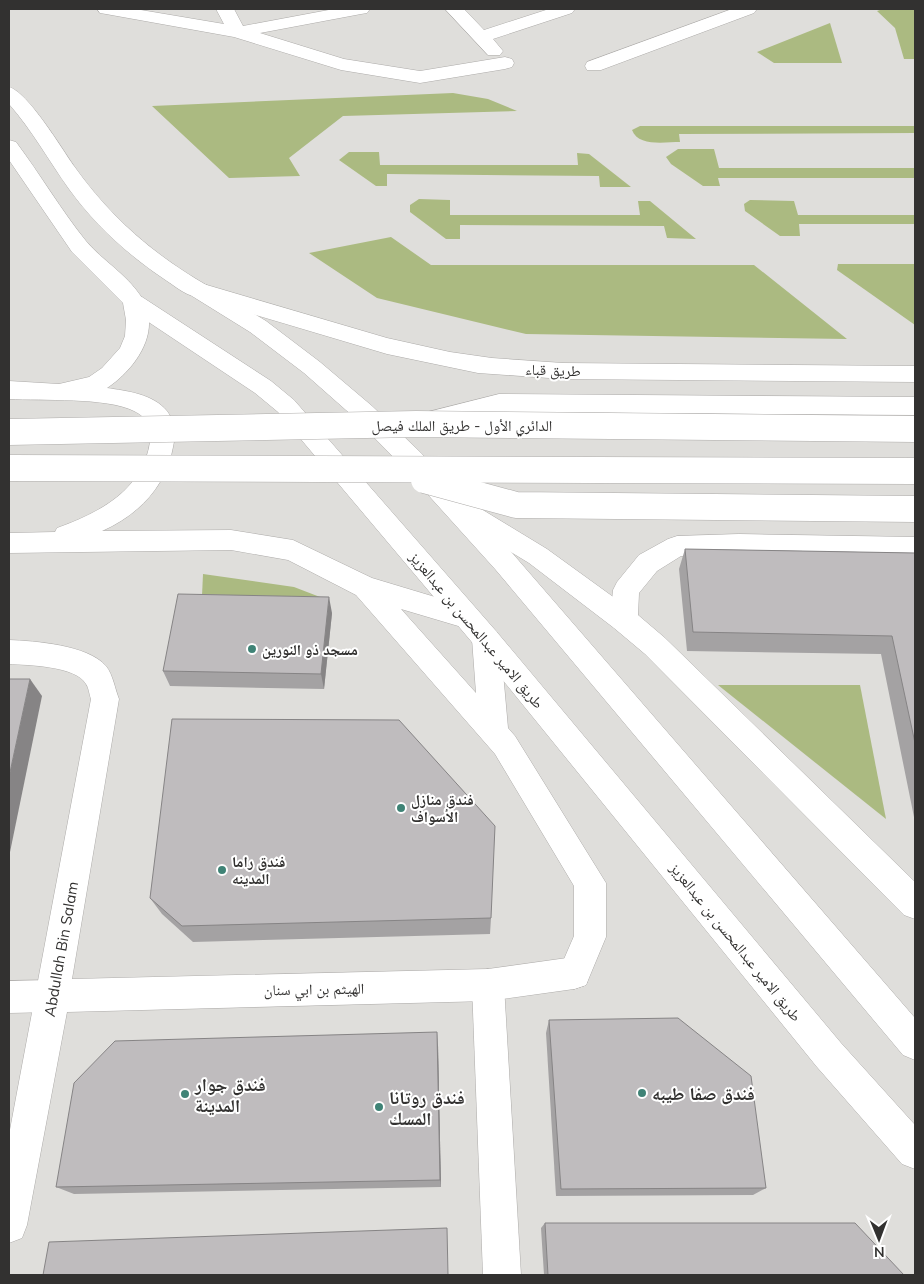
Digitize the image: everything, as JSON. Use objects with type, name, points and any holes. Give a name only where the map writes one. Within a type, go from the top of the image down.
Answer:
[{"type":"main road","points":[[106,9],[237,32],[341,64],[420,77],[505,63],[454,9]]},
{"type":"main road","points":[[224,9],[237,32]]},
{"type":"main road","points":[[237,32],[300,14],[361,9]]},
{"type":"main road","points":[[482,37],[566,9]]},
{"type":"main road","points":[[594,66],[748,9]]},
{"type":"main road","points":[[9,93],[87,198],[123,236],[164,271],[244,315],[337,387],[459,508],[915,1042]]},
{"type":"main road","name":"طريق الامير عبدالمحسن بن عبدالعزيز","points":[[9,146],[67,231],[91,261],[134,302],[264,387],[286,406],[476,628],[829,1056],[915,1151]]},
{"type":"main road","name":"طريق قباء","points":[[200,291],[384,345],[450,360],[507,368],[563,371],[915,374]]},
{"type":"main road","points":[[66,392],[96,385],[111,375],[127,358],[136,342],[137,326],[134,302]]},
{"type":"main road","points":[[9,390],[66,392],[126,399],[146,408],[158,417],[163,430],[161,456],[148,483],[131,501],[93,526],[56,539],[13,543]]},
{"type":"main road","points":[[416,424],[499,403],[915,406]]},
{"type":"main road","name":"الدائري الأول - طريق الملك فيصل","points":[[9,432],[416,424],[915,429]]},
{"type":"main road","points":[[15,469],[915,471]]},
{"type":"main road","points":[[389,470],[516,505],[915,509]]},
{"type":"main road","points":[[459,508],[538,556],[624,620],[655,646],[915,904]]},
{"type":"main road","points":[[13,543],[231,540],[294,550],[365,587],[476,628],[494,733]]},
{"type":"main road","points":[[624,620],[626,590],[648,563],[677,546],[739,544],[915,547]]},
{"type":"main road","points":[[365,587],[494,733]]},
{"type":"main road","name":"Abdullah Bin Salam","points":[[9,652],[71,660],[95,674],[105,699],[53,996],[9,1225]]},
{"type":"main road","name":"الهيثم بن ابي سنان","points":[[9,997],[488,985],[574,973],[590,937],[590,883],[505,745],[494,733]]},
{"type":"main road","points":[[488,985],[502,1275]]},
{"type":"green space","points":[[883,9],[915,9],[915,59],[904,59],[895,28],[877,11]]},
{"type":"green space","points":[[830,23],[842,63],[774,63],[757,52]]},
{"type":"green space","points":[[453,93],[488,99],[517,111],[343,116],[289,158],[300,176],[229,178],[152,106]]},
{"type":"green space","points":[[640,126],[915,126],[915,133],[679,134],[680,142],[660,143],[646,141],[635,135],[632,130]]},
{"type":"green space","points":[[678,149],[714,149],[719,168],[915,168],[915,178],[718,178],[720,186],[703,186],[671,164],[666,157]]},
{"type":"green space","points":[[349,152],[379,152],[380,165],[578,165],[577,153],[589,154],[631,187],[600,187],[599,176],[387,174],[387,186],[376,186],[339,160]]},
{"type":"green space","points":[[419,199],[450,200],[450,215],[640,215],[638,201],[650,201],[696,239],[667,238],[664,226],[460,225],[460,239],[446,239],[410,212],[410,205]]},
{"type":"green space","points":[[750,200],[794,201],[798,215],[915,215],[915,224],[799,224],[800,236],[780,236],[745,211],[744,204]]},
{"type":"green space","points":[[391,237],[431,265],[754,265],[847,339],[526,334],[377,298],[309,253]]},
{"type":"green space","points":[[838,264],[915,264],[915,325],[837,270]]},
{"type":"green space","points":[[203,574],[294,587],[320,597],[202,596]]},
{"type":"green space","points":[[718,685],[860,685],[886,819]]},
{"type":"building","points":[[685,549],[915,553],[915,743],[892,636],[693,632]]},
{"type":"building","name":"مسجد ذو النورين","points":[[178,594],[329,597],[321,674],[163,671]]},
{"type":"building","points":[[9,679],[30,679],[9,777]]},
{"type":"building","points":[[172,719],[399,720],[495,826],[491,918],[182,926],[150,898]]},
{"type":"building","points":[[678,1018],[751,1076],[766,1188],[561,1189],[549,1020]]},
{"type":"building","points":[[437,1032],[440,1180],[56,1187],[74,1083],[115,1041]]},
{"type":"building","points":[[545,1223],[855,1223],[904,1275],[548,1275]]},
{"type":"building","points":[[447,1228],[448,1275],[43,1275],[49,1242]]},
{"type":"place","name":"مسجد ذو النورين","points":[[252,649]]},
{"type":"place","name":"فندق منازل الأسواف","points":[[401,808]]},
{"type":"place","name":"فندق راما المدينه","points":[[222,870]]},
{"type":"place","name":"فندق صفا طيبه","points":[[642,1093]]},
{"type":"place","name":"فندق جوار المدينة","points":[[185,1094]]},
{"type":"place","name":"فندق روتانا المسك","points":[[379,1107]]}]
